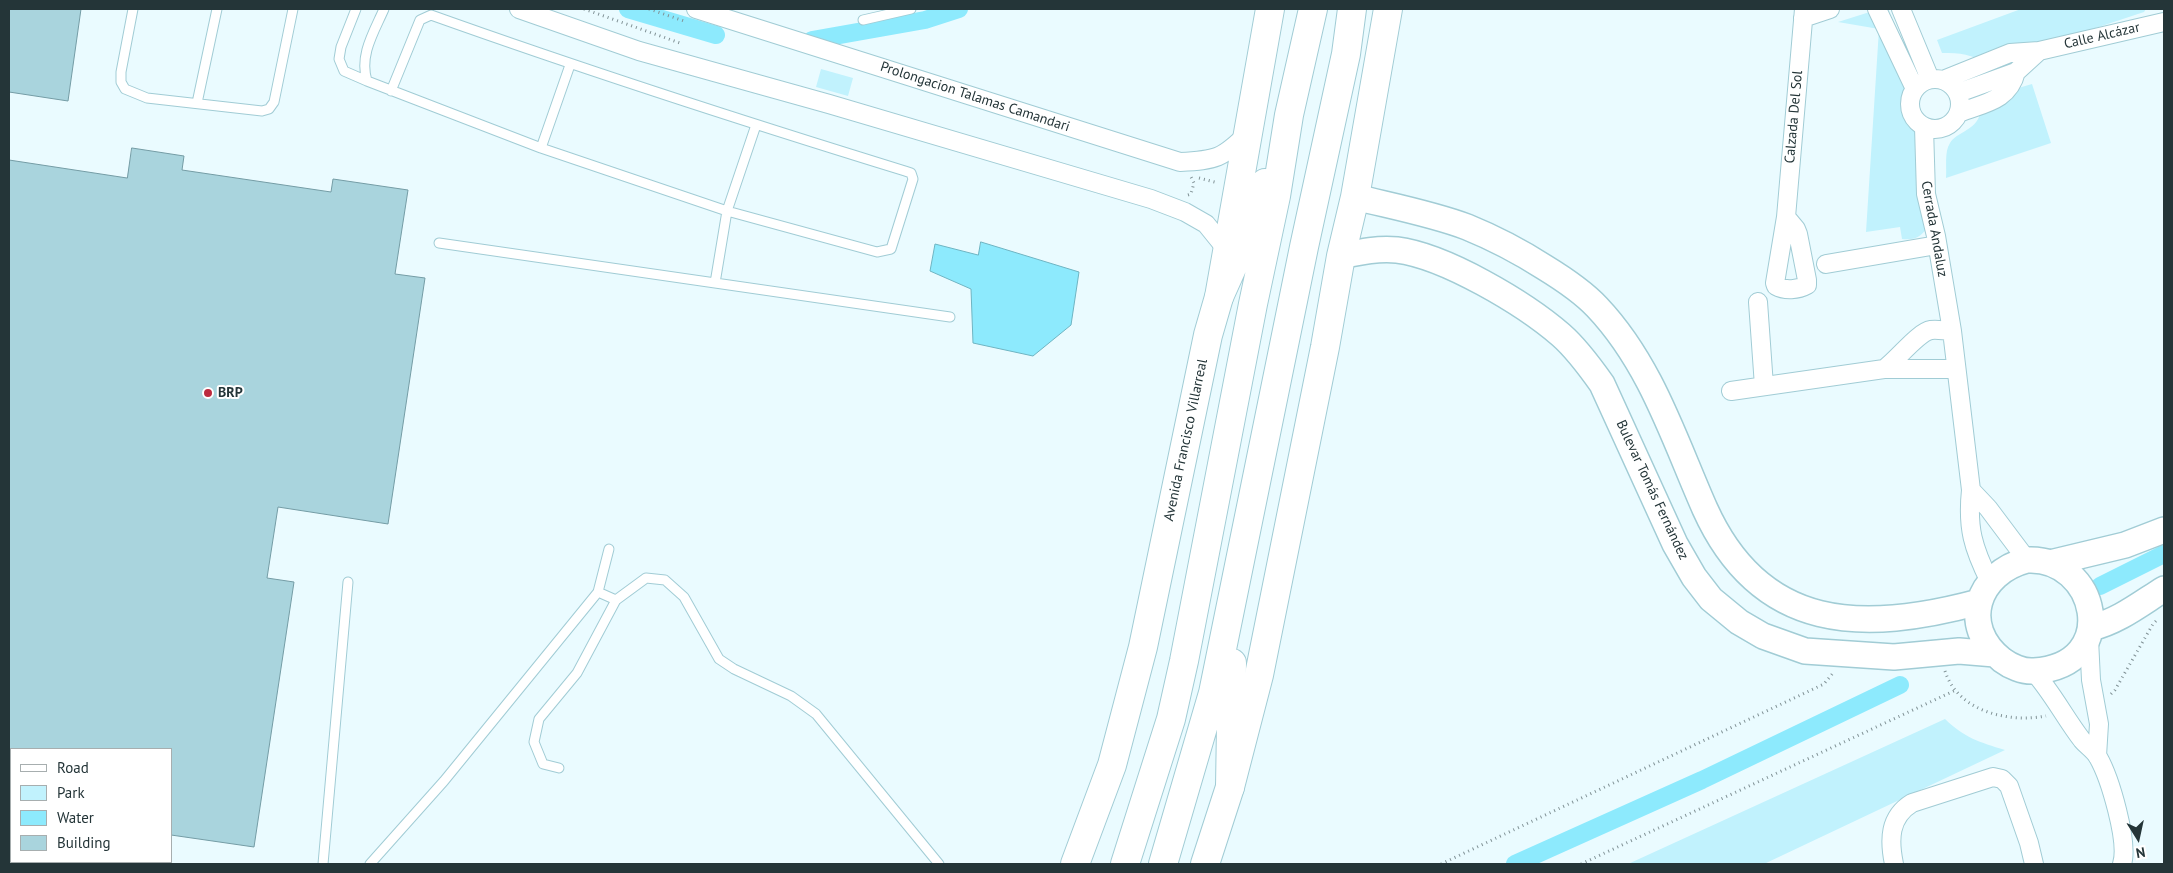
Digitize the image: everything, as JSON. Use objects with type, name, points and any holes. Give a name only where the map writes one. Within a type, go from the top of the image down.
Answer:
[{"type":"main road","name":"Avenida Francisco Villarreal","points":[[1075,864],[1112,765],[1143,647],[1208,335],[1219,297],[1270,9]]},
{"type":"main road","points":[[1125,864],[1171,719],[1184,661],[1253,304],[1276,196],[1289,115],[1313,9]]},
{"type":"main road","points":[[1163,864],[1213,693],[1235,576],[1346,54],[1352,9]]},
{"type":"main road","points":[[1205,864],[1230,787],[1258,675],[1281,570],[1341,256],[1356,197],[1388,9]]},
{"type":"main road","points":[[1219,297],[1244,241],[1289,115]]},
{"type":"main road","points":[[1356,197],[1466,227],[1515,249],[1562,278],[1596,306],[1628,346],[1646,375],[1706,511],[1724,544],[1751,575],[1767,589],[1788,603],[1809,611],[1867,621],[1896,620],[1941,613],[1984,592],[2007,567],[2125,545],[2164,530]]},
{"type":"main road","name":"Bulevar Tomás Fernández","points":[[1341,256],[1370,250],[1397,250],[1426,257],[1462,271],[1534,315],[1561,335],[1585,361],[1602,384],[1676,544],[1694,578],[1711,599],[1739,622],[1764,636],[1805,651],[1894,657],[1959,651],[1995,654]]},
{"type":"main road","points":[[2038,562],[2070,574],[2080,586],[2089,609],[2090,634]]},
{"type":"main road","points":[[1230,787],[1232,733],[1230,682],[1235,576]]},
{"type":"main road","points":[[1984,592],[1978,617],[1983,640],[1995,654],[2016,668],[2033,672],[2064,663],[2080,652],[2090,634],[2164,589]]},
{"type":"street","points":[[519,9],[639,51],[1151,198],[1185,212],[1206,224],[1226,250]]},
{"type":"street","name":"Prolongacion Talamas Camandari","points":[[696,9],[1180,162],[1210,160],[1229,152],[1248,133]]},
{"type":"street","name":"Calzada Del Sol","points":[[1786,217],[1803,13],[1830,9]]},
{"type":"street","points":[[1877,9],[1929,82],[1954,87],[1958,93],[1960,113],[1949,126],[1941,129],[1932,130],[1924,127],[1917,122],[1912,114],[1911,96],[1929,82]]},
{"type":"street","points":[[1901,9],[1929,82]]},
{"type":"street","name":"Calle Alcázar","points":[[1929,82],[2010,53],[2039,51],[2164,22]]},
{"type":"street","name":"Calle Alcázar","points":[[1958,93],[2016,72],[2039,51]]},
{"type":"street","name":"Calle Alcázar","points":[[1960,113],[1989,102],[2007,92],[2013,83],[2016,72]]},
{"type":"street","name":"Cerrada Andaluz","points":[[1924,127],[1925,184],[1952,331],[1971,490],[1968,515],[1984,592]]},
{"type":"street","points":[[1826,264],[1937,244]]},
{"type":"street","points":[[1758,302],[1764,386]]},
{"type":"street","points":[[1884,369],[1896,361],[1920,335],[1930,330],[1952,331]]},
{"type":"street","points":[[1731,392],[1884,369],[1956,369]]},
{"type":"street","points":[[1971,490],[2038,562]]},
{"type":"street","points":[[2090,634],[2091,680],[2099,724],[2097,756]]},
{"type":"street","points":[[2033,672],[2083,741],[2097,756],[2116,806],[2124,862]]},
{"type":"street","points":[[1894,864],[1890,834],[1896,817],[1904,808],[1912,803],[1993,777],[2002,779],[2009,786],[2030,844],[2034,864]]},
{"type":"lane","points":[[133,9],[121,72],[121,82],[125,89],[147,98],[262,111],[269,109],[274,102],[293,9]]},
{"type":"lane","points":[[197,103],[217,9]]},
{"type":"lane","points":[[356,9],[341,47],[339,59],[344,71],[391,91],[541,148],[727,211],[877,252],[891,249],[913,179],[911,173],[756,126],[570,65],[431,15],[420,20],[391,91]]},
{"type":"lane","points":[[367,81],[363,68],[365,53],[384,9]]},
{"type":"lane","points":[[863,20],[912,9]]},
{"type":"lane","points":[[541,148],[570,65]]},
{"type":"lane","points":[[715,283],[727,211],[756,126]]},
{"type":"lane","points":[[439,243],[950,317]]},
{"type":"lane","points":[[370,864],[444,781],[598,592],[609,549]]},
{"type":"lane","points":[[559,768],[543,764],[534,742],[539,719],[577,673],[616,600],[646,578],[665,580],[684,597],[719,659],[734,669],[791,696],[816,714],[939,864]]},
{"type":"lane","points":[[323,864],[348,582]]},
{"type":"lane","points":[[598,592],[616,600]]},
{"type":"path","points":[[1441,864],[1824,684],[1832,673],[1834,654]]},
{"type":"path","points":[[1581,864],[1956,690]]},
{"type":"green space","points":[[2021,9],[2146,9],[2144,12],[1987,64],[1966,55],[1942,53],[1937,40]]},
{"type":"green space","points":[[1876,10],[1910,88],[1909,112],[1919,133],[1916,163],[1918,202],[1927,228],[1922,234],[1913,239],[1902,239],[1900,227],[1866,232],[1879,29],[1838,22]]},
{"type":"green space","points":[[821,69],[853,78],[848,96],[816,87]]},
{"type":"green space","points":[[2032,84],[2051,143],[1946,178],[1948,147],[1953,139],[1976,122],[1984,98]]},
{"type":"green space","points":[[1945,719],[1959,731],[1973,739],[2005,750],[1764,864],[1628,864]]},
{"type":"water","points":[[981,242],[1079,272],[1071,325],[1033,356],[973,343],[971,289],[930,271],[935,244],[978,255]]},
{"type":"building","points":[[9,9],[81,9],[68,101],[9,92]]},
{"type":"building","name":"BRP","points":[[132,148],[184,156],[182,170],[331,192],[333,179],[408,190],[395,274],[425,278],[388,524],[278,507],[267,578],[294,582],[254,847],[172,835],[172,748],[9,749],[9,160],[127,178]]},
{"type":"waterway","points":[[628,9],[716,35]]},
{"type":"waterway","points":[[812,40],[925,20],[959,9]]},
{"type":"waterway","points":[[2100,586],[2164,554]]},
{"type":"waterway","points":[[1515,864],[1702,780],[1900,685]]},
{"type":"place","name":"BRP","points":[[208,393]]}]
